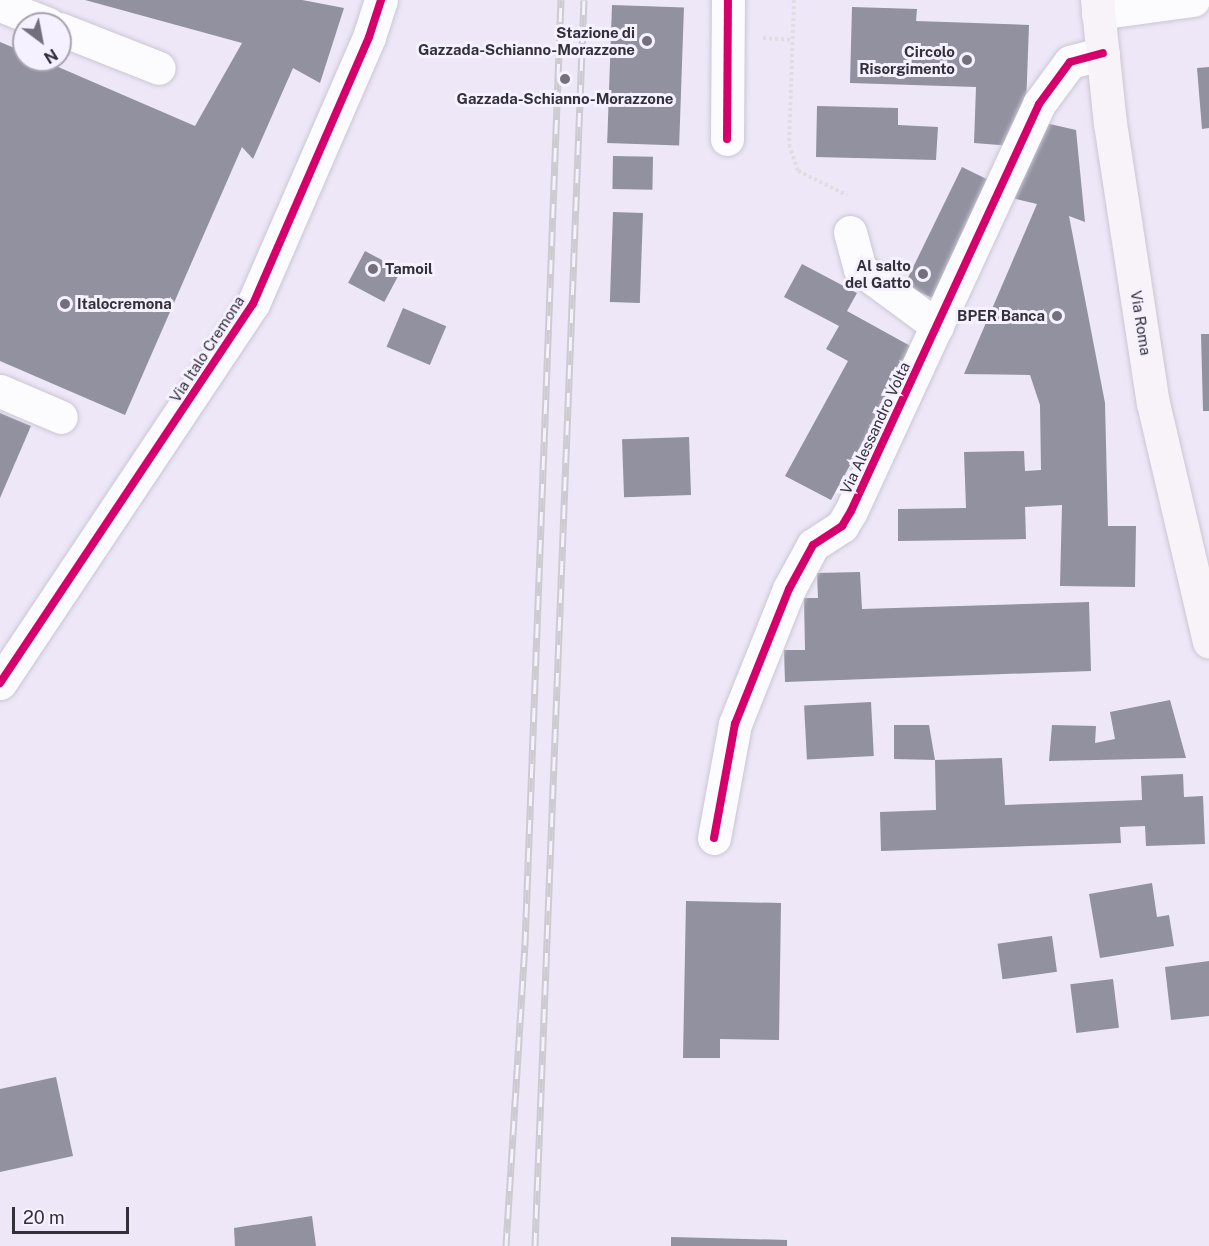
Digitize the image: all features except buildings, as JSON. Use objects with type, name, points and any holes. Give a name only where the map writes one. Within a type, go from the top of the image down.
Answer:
[{"type":"main road","name":"Via Roma","points":[[1098,7],[1110,123],[1153,403],[1209,642]]},
{"type":"street","name":"Via Italo Cremona","points":[[0,683],[253,304],[369,37],[381,0]]},
{"type":"street","points":[[728,0],[728,139]]},
{"type":"street","points":[[1098,7],[1192,0]]},
{"type":"street","points":[[0,5],[18,12]]},
{"type":"street","points":[[72,34],[159,68]]},
{"type":"street","name":"Via Alessandro Volta","points":[[714,838],[735,724],[789,589],[813,545],[842,526],[851,512],[1040,105],[1070,62],[1103,53]]},
{"type":"street","points":[[850,232],[860,269],[937,326]]},
{"type":"street","points":[[0,391],[61,417]]},
{"type":"path","points":[[794,0],[789,145],[798,171],[848,196],[850,232]]},
{"type":"railway","points":[[506,1246],[525,945],[561,0]]},
{"type":"railway","points":[[535,1246],[584,0]]},
{"type":"cycle path","points":[[0,683],[253,304],[369,37],[381,0]]},
{"type":"cycle path","points":[[727,139],[728,0]]},
{"type":"cycle path","points":[[714,838],[735,724],[789,589],[813,545],[842,526],[851,511],[1039,104],[1070,62],[1103,53]]},
{"type":"place","name":"Stazione di Gazzada-Schianno-Morazzone","points":[[647,41]]},
{"type":"place","name":"Circolo Risorgimento","points":[[967,60]]},
{"type":"place","name":"Gazzada-Schianno-Morazzone","points":[[565,79]]},
{"type":"place","name":"Tamoil","points":[[373,269]]},
{"type":"place","name":"Al salto del Gatto","points":[[923,274]]},
{"type":"place","name":"Italocremona","points":[[65,304]]},
{"type":"place","name":"BPER Banca","points":[[1057,316]]}]
